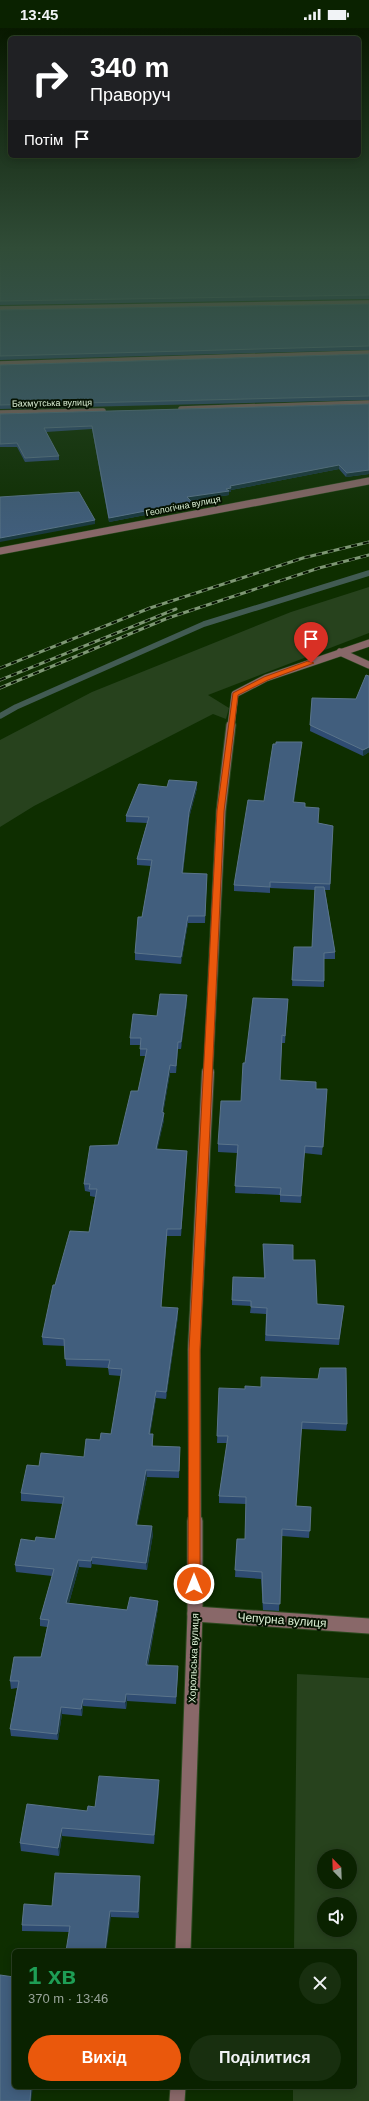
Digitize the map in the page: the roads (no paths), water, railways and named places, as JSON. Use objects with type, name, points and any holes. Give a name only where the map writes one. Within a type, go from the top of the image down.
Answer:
[{"type":"street","points":[[0,364],[369,353]]},
{"type":"street","points":[[171,409],[369,403]]},
{"type":"street","name":"Бахмутська вулиця","points":[[0,413],[109,411]]},
{"type":"street","name":"Геологічна вулиця","points":[[0,551],[369,481]]},
{"type":"street","points":[[340,652],[369,643]]},
{"type":"street","points":[[340,652],[369,665]]},
{"type":"street","name":"Хорольська вулиця","points":[[183,1949],[195,1614],[194,1350],[221,811],[235,694],[266,678],[340,652]]},
{"type":"street","name":"Чепурна вулиця","points":[[195,1614],[369,1626]]},
{"type":"street","points":[[177,2101],[178,2089]]},
{"type":"waterway","points":[[0,716],[16,707],[204,624],[369,573]]},
{"type":"railway","points":[[0,668],[150,608],[303,558],[369,542]]},
{"type":"railway","points":[[0,688],[168,618],[319,568],[369,555]]},
{"type":"railway","points":[[0,680],[176,609]]}]
